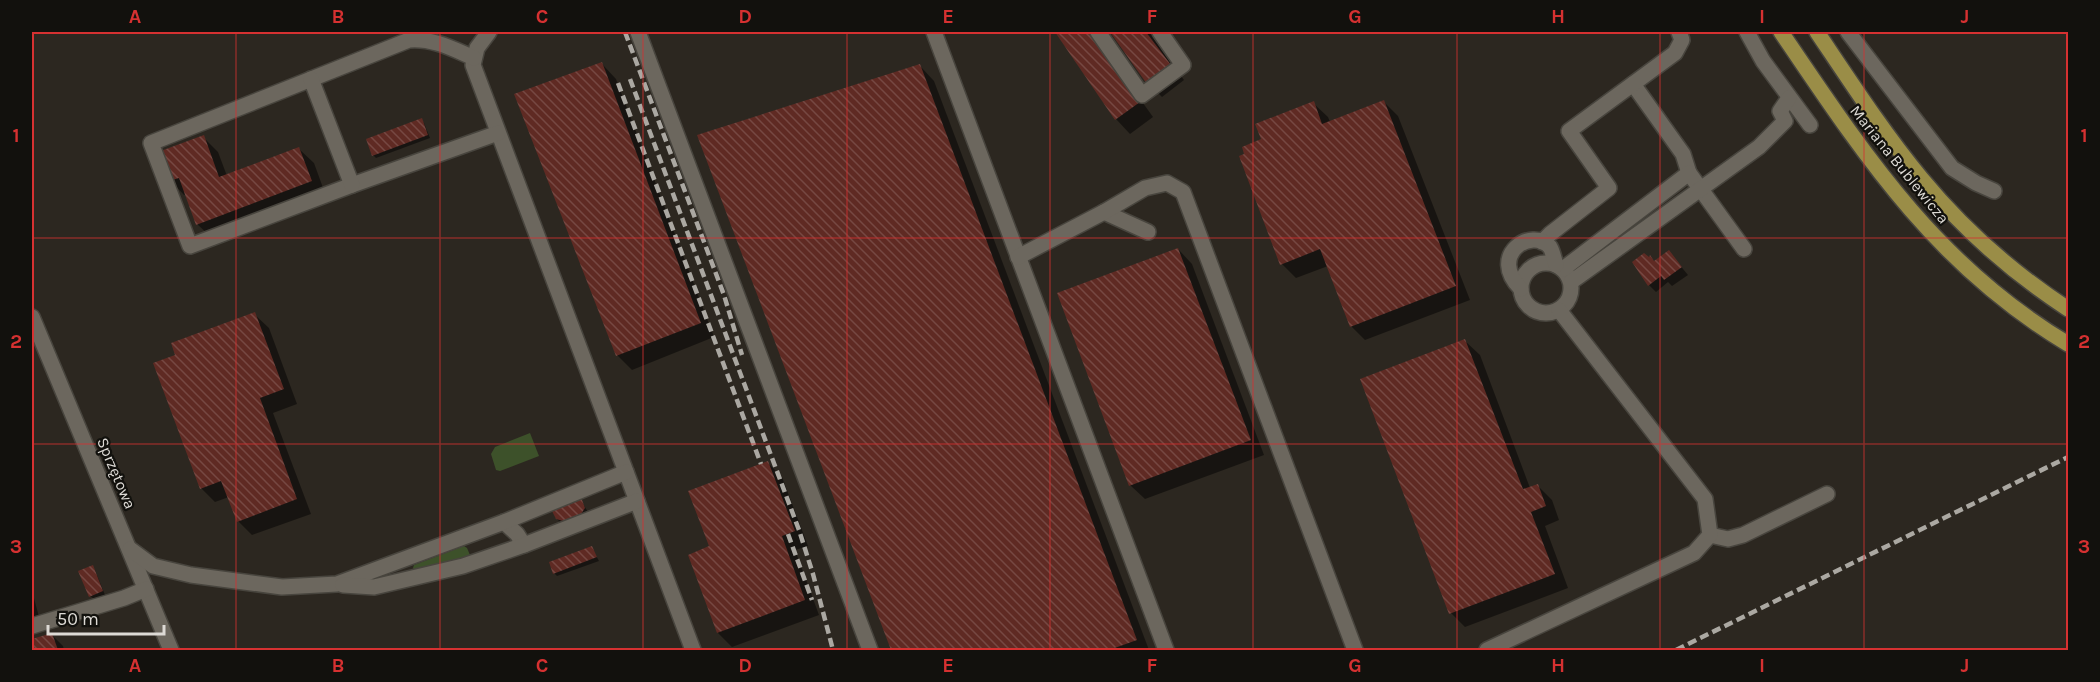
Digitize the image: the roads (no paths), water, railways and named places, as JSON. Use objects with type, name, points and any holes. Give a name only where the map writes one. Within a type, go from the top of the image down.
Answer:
[{"type":"main road","name":"Mariana Bublewicza","points":[[1781,32],[1864,153],[1915,216],[1990,289],[2068,344]]},
{"type":"main road","name":"Mariana Bublewicza","points":[[1816,32],[1889,137],[1937,196],[1971,232],[1998,256],[2068,309]]},
{"type":"street","points":[[489,32],[477,48],[473,65],[693,651]]},
{"type":"street","points":[[638,32],[870,651]]},
{"type":"street","points":[[934,32],[1166,651]]},
{"type":"street","points":[[1098,32],[1142,95],[1182,65],[1160,32]]},
{"type":"street","points":[[1542,242],[1609,188],[1569,131],[1675,53],[1682,40],[1679,32]]},
{"type":"street","points":[[1747,32],[1763,61],[1810,125]]},
{"type":"street","points":[[1848,32],[1952,168],[1976,183],[1995,191]]},
{"type":"street","points":[[474,58],[434,42],[422,39],[410,40],[151,143],[190,246],[352,185],[498,134]]},
{"type":"street","points":[[311,79],[352,185]]},
{"type":"street","points":[[1633,84],[1683,154],[1689,173],[1744,249]]},
{"type":"street","points":[[1563,272],[1701,190],[1770,137],[1785,121],[1779,111],[1789,98]]},
{"type":"street","points":[[1563,272],[1689,173]]},
{"type":"street","points":[[1018,257],[1145,188],[1167,183],[1183,192],[1355,651]]},
{"type":"street","points":[[1104,212],[1148,232]]},
{"type":"street","points":[[1526,241],[1542,242],[1549,246],[1563,272],[1570,298],[1559,310],[1551,313],[1534,310],[1528,305],[1521,289],[1510,276],[1509,259],[1512,251],[1518,245],[1526,241]]},
{"type":"street","points":[[1521,289],[1522,280],[1533,267],[1548,263],[1563,272]]},
{"type":"street","points":[[1487,651],[1694,553],[1710,535],[1705,499],[1559,310]]},
{"type":"street","name":"Sprzętowa","points":[[32,317],[36,341],[130,549],[170,648]]},
{"type":"street","points":[[338,584],[504,522],[626,472]]},
{"type":"street","points":[[1710,535],[1728,539],[1743,535],[1827,494]]},
{"type":"street","points":[[130,549],[153,566],[191,575],[282,587],[338,584],[374,586],[463,566],[636,501]]},
{"type":"street","points":[[504,522],[517,534],[524,545]]},
{"type":"street","points":[[32,626],[146,589]]},
{"type":"railway","points":[[625,32],[724,295],[742,355]]},
{"type":"railway","points":[[630,79],[799,530],[833,650]]},
{"type":"railway","points":[[618,83],[761,464]]},
{"type":"railway","points":[[1676,650],[2068,457]]},
{"type":"railway","points":[[788,534],[812,600]]}]
